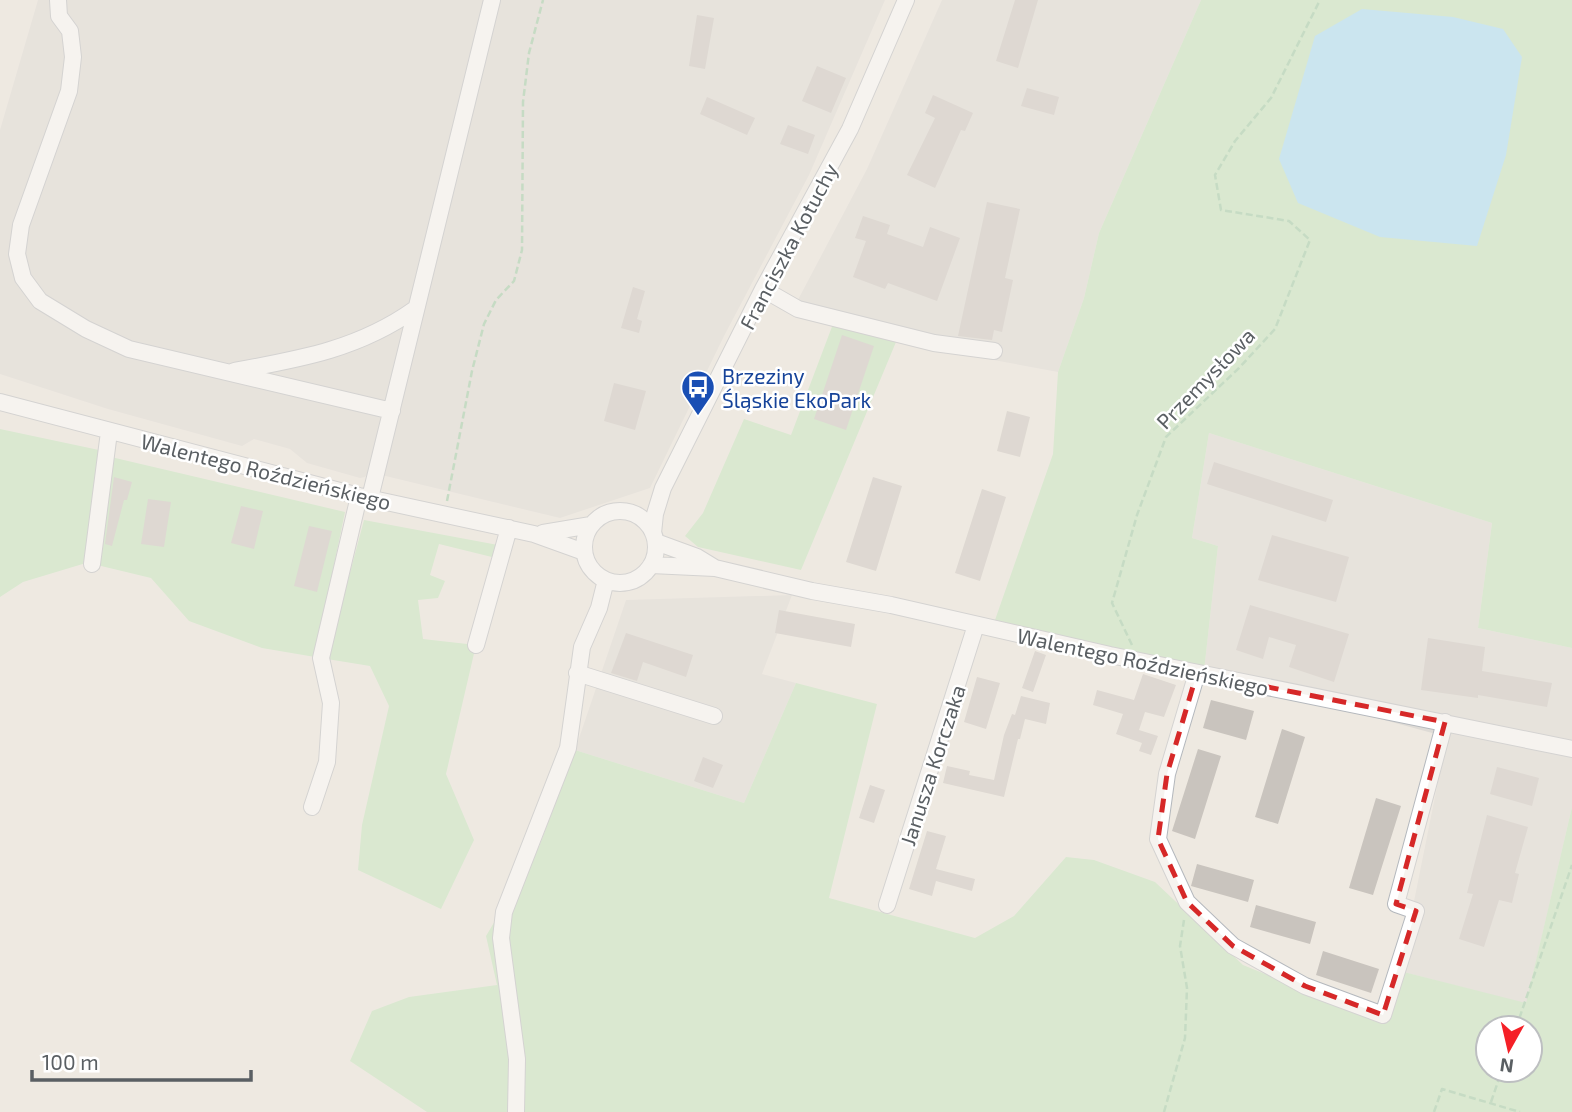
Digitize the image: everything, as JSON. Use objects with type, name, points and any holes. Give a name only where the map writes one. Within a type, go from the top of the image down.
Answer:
[{"type":"street","points":[[58,0],[59,16],[70,31],[73,57],[69,90],[22,225],[17,254],[23,278],[40,301],[86,329],[129,349],[392,411]]},
{"type":"street","points":[[312,807],[327,762],[331,703],[321,658],[364,497],[392,411],[492,0]]},
{"type":"street","name":"Franciszka Kotuchy","points":[[654,538],[655,514],[663,488],[763,289],[850,129],[906,0]]},
{"type":"street","points":[[763,289],[798,309],[934,343],[994,351]]},
{"type":"street","points":[[228,372],[317,355],[390,327],[415,309]]},
{"type":"street","name":"Walentego Roździeńskiego","points":[[0,402],[364,497],[534,534],[584,552]]},
{"type":"street","points":[[92,564],[108,432]]},
{"type":"street","name":"Franciszka Kotuchy","points":[[630,512],[663,488]]},
{"type":"street","points":[[608,512],[630,512],[640,517],[654,538],[654,558],[644,573],[626,582],[606,580],[591,569],[584,552],[585,536],[591,525],[608,512]]},
{"type":"street","name":"Walentego Roździeńskiego","points":[[534,534],[591,525]]},
{"type":"street","points":[[476,645],[509,528]]},
{"type":"street","name":"Walentego Roździeńskiego","points":[[654,538],[715,568]]},
{"type":"street","name":"Walentego Roździeńskiego","points":[[651,565],[715,568],[1196,673],[1572,749]]},
{"type":"street","points":[[516,1112],[517,1059],[501,939],[504,912],[568,748],[582,647],[606,580]]},
{"type":"street","name":"Janusza Korczaka","points":[[887,905],[976,625]]},
{"type":"street","points":[[577,673],[714,716]]},
{"type":"street","points":[[1196,673],[1167,774],[1158,839],[1187,902],[1233,946],[1306,986],[1383,1015],[1416,911],[1396,904],[1445,722]]},
{"type":"path","points":[[442,514],[449,495],[472,371],[484,324],[496,299],[514,281],[522,250],[523,102],[529,53],[543,0]]},
{"type":"path","name":"Przemysłowa","points":[[1140,661],[1112,603],[1137,515],[1166,437],[1239,368],[1275,329],[1310,240],[1289,220],[1221,210],[1215,175],[1235,141],[1271,98],[1320,0]]},
{"type":"path","points":[[1521,1014],[1572,865]]},
{"type":"path","points":[[1164,1112],[1185,1038],[1187,988],[1180,946],[1187,902]]},
{"type":"path","points":[[1491,1102],[1497,1084]]},
{"type":"path","points":[[1434,1112],[1442,1089],[1520,1112]]},
{"type":"highlighted area","points":[[1197,673],[1445,722],[1396,904],[1416,911],[1383,1015],[1305,986],[1233,946],[1187,902],[1158,839],[1167,774]]},
{"type":"shaded area","points":[[38,0],[885,0],[809,175],[724,336],[650,488],[560,518],[369,472],[360,478],[307,463],[290,449],[254,439],[242,446],[108,409],[0,374],[0,130]]},
{"type":"shaded area","points":[[942,0],[1201,0],[1099,233],[1084,298],[1058,372],[896,342],[791,313],[867,169]]},
{"type":"shaded area","points":[[1209,433],[1492,523],[1478,628],[1572,648],[1572,807],[1526,1004],[1400,971],[1447,737],[1204,671],[1218,546],[1192,538]]},
{"type":"shaded area","points":[[792,595],[762,674],[796,683],[744,803],[575,750],[626,600]]},
{"type":"green space","points":[[1201,0],[1572,0],[1572,648],[1478,628],[1492,523],[1209,433],[1192,538],[1218,546],[1204,671],[995,620],[1053,454],[1058,372],[1084,298],[1099,233]]},
{"type":"green space","points":[[833,324],[896,342],[801,570],[698,547],[685,536],[703,513],[744,419],[791,435]]},
{"type":"green space","points":[[0,429],[99,450],[86,563],[23,582],[0,597]]},
{"type":"green space","points":[[111,457],[345,512],[315,657],[262,648],[189,621],[151,578],[97,565]]},
{"type":"green space","points":[[364,520],[498,545],[500,559],[439,544],[430,575],[445,581],[438,598],[418,600],[423,639],[476,645],[446,774],[474,840],[441,909],[358,870],[362,825],[389,706],[370,666],[327,659]]},
{"type":"green space","points":[[796,683],[877,704],[829,898],[975,938],[1014,916],[1066,857],[1094,860],[1155,882],[1243,965],[1385,1023],[1400,971],[1526,1003],[1572,807],[1572,1112],[427,1112],[350,1061],[372,1011],[409,997],[497,985],[486,936],[539,847],[575,750],[744,803]]},
{"type":"water","points":[[1362,9],[1453,17],[1503,29],[1522,57],[1506,155],[1477,246],[1380,237],[1298,203],[1279,159],[1315,36]]},
{"type":"building","points":[[1015,0],[1038,0],[1018,68],[996,61]]},
{"type":"building","points":[[697,15],[714,18],[705,69],[689,66]]},
{"type":"building","points":[[817,66],[846,78],[831,113],[802,101]]},
{"type":"building","points":[[1027,88],[1059,97],[1054,115],[1021,106]]},
{"type":"building","points":[[933,95],[973,113],[965,131],[961,130],[935,188],[907,175],[935,118],[925,113]]},
{"type":"building","points":[[707,97],[755,118],[747,135],[700,114]]},
{"type":"building","points":[[788,125],[815,135],[808,154],[780,144]]},
{"type":"building","points":[[987,202],[1020,209],[1005,278],[1013,280],[1002,332],[994,330],[992,340],[958,336]]},
{"type":"building","points":[[863,216],[890,225],[887,234],[923,247],[930,227],[960,238],[937,301],[888,283],[885,289],[853,277],[866,241],[855,238]]},
{"type":"building","points":[[633,287],[645,291],[637,319],[642,321],[639,333],[621,328]]},
{"type":"building","points":[[842,335],[874,346],[846,430],[814,419]]},
{"type":"building","points":[[614,383],[646,391],[635,430],[604,421]]},
{"type":"building","points":[[1007,411],[1030,417],[1020,457],[997,451]]},
{"type":"building","points":[[1214,462],[1333,500],[1326,522],[1207,484]]},
{"type":"building","points":[[114,477],[132,482],[127,500],[124,500],[112,546],[105,544]]},
{"type":"building","points":[[873,477],[902,486],[876,571],[846,562]]},
{"type":"building","points":[[982,489],[1006,497],[980,581],[955,573]]},
{"type":"building","points":[[148,499],[171,502],[164,547],[141,544]]},
{"type":"building","points":[[241,506],[263,511],[254,549],[231,543]]},
{"type":"building","points":[[309,526],[332,531],[317,592],[294,586]]},
{"type":"building","points":[[1272,535],[1349,557],[1336,602],[1258,580]]},
{"type":"building","points":[[1250,605],[1349,634],[1334,682],[1289,667],[1296,645],[1269,637],[1263,659],[1236,650]]},
{"type":"building","points":[[779,610],[855,624],[851,647],[775,633]]},
{"type":"building","points":[[626,633],[693,655],[686,677],[643,662],[637,681],[611,673]]},
{"type":"building","points":[[1428,638],[1485,647],[1482,671],[1552,683],[1547,707],[1478,695],[1478,698],[1421,690]]},
{"type":"building","points":[[1035,651],[1046,655],[1033,692],[1022,688]]},
{"type":"building","points":[[1143,674],[1176,685],[1164,717],[1145,712],[1139,730],[1158,736],[1151,755],[1139,751],[1142,743],[1116,734],[1123,714],[1093,705],[1097,690],[1134,700]]},
{"type":"building","points":[[977,677],[1000,683],[986,729],[964,722]]},
{"type":"building","points":[[1021,696],[1050,703],[1046,724],[1025,719],[1004,797],[943,783],[947,766],[970,771],[969,775],[994,780],[1004,735]]},
{"type":"building","points":[[1211,700],[1254,711],[1246,740],[1203,728]]},
{"type":"building","points":[[1282,729],[1305,737],[1278,824],[1255,817]]},
{"type":"building","points":[[1198,749],[1221,756],[1195,839],[1172,831]]},
{"type":"building","points":[[703,757],[723,765],[713,788],[694,781]]},
{"type":"building","points":[[1497,767],[1539,778],[1532,806],[1490,794]]},
{"type":"building","points":[[870,785],[885,790],[874,823],[859,818]]},
{"type":"building","points":[[1376,798],[1401,806],[1373,895],[1349,888]]},
{"type":"building","points":[[1487,815],[1528,827],[1515,873],[1519,874],[1512,903],[1499,900],[1484,947],[1459,939],[1473,894],[1467,893]]},
{"type":"building","points":[[927,831],[946,836],[936,869],[975,879],[972,891],[936,881],[932,896],[909,889]]},
{"type":"building","points":[[1197,864],[1254,880],[1248,902],[1191,886]]},
{"type":"building","points":[[1256,905],[1316,922],[1310,944],[1250,927]]},
{"type":"building","points":[[1323,951],[1379,969],[1371,993],[1316,975]]},
{"type":"place","name":"Brzeziny Śląskie EkoPark","points":[[698,417]]}]
